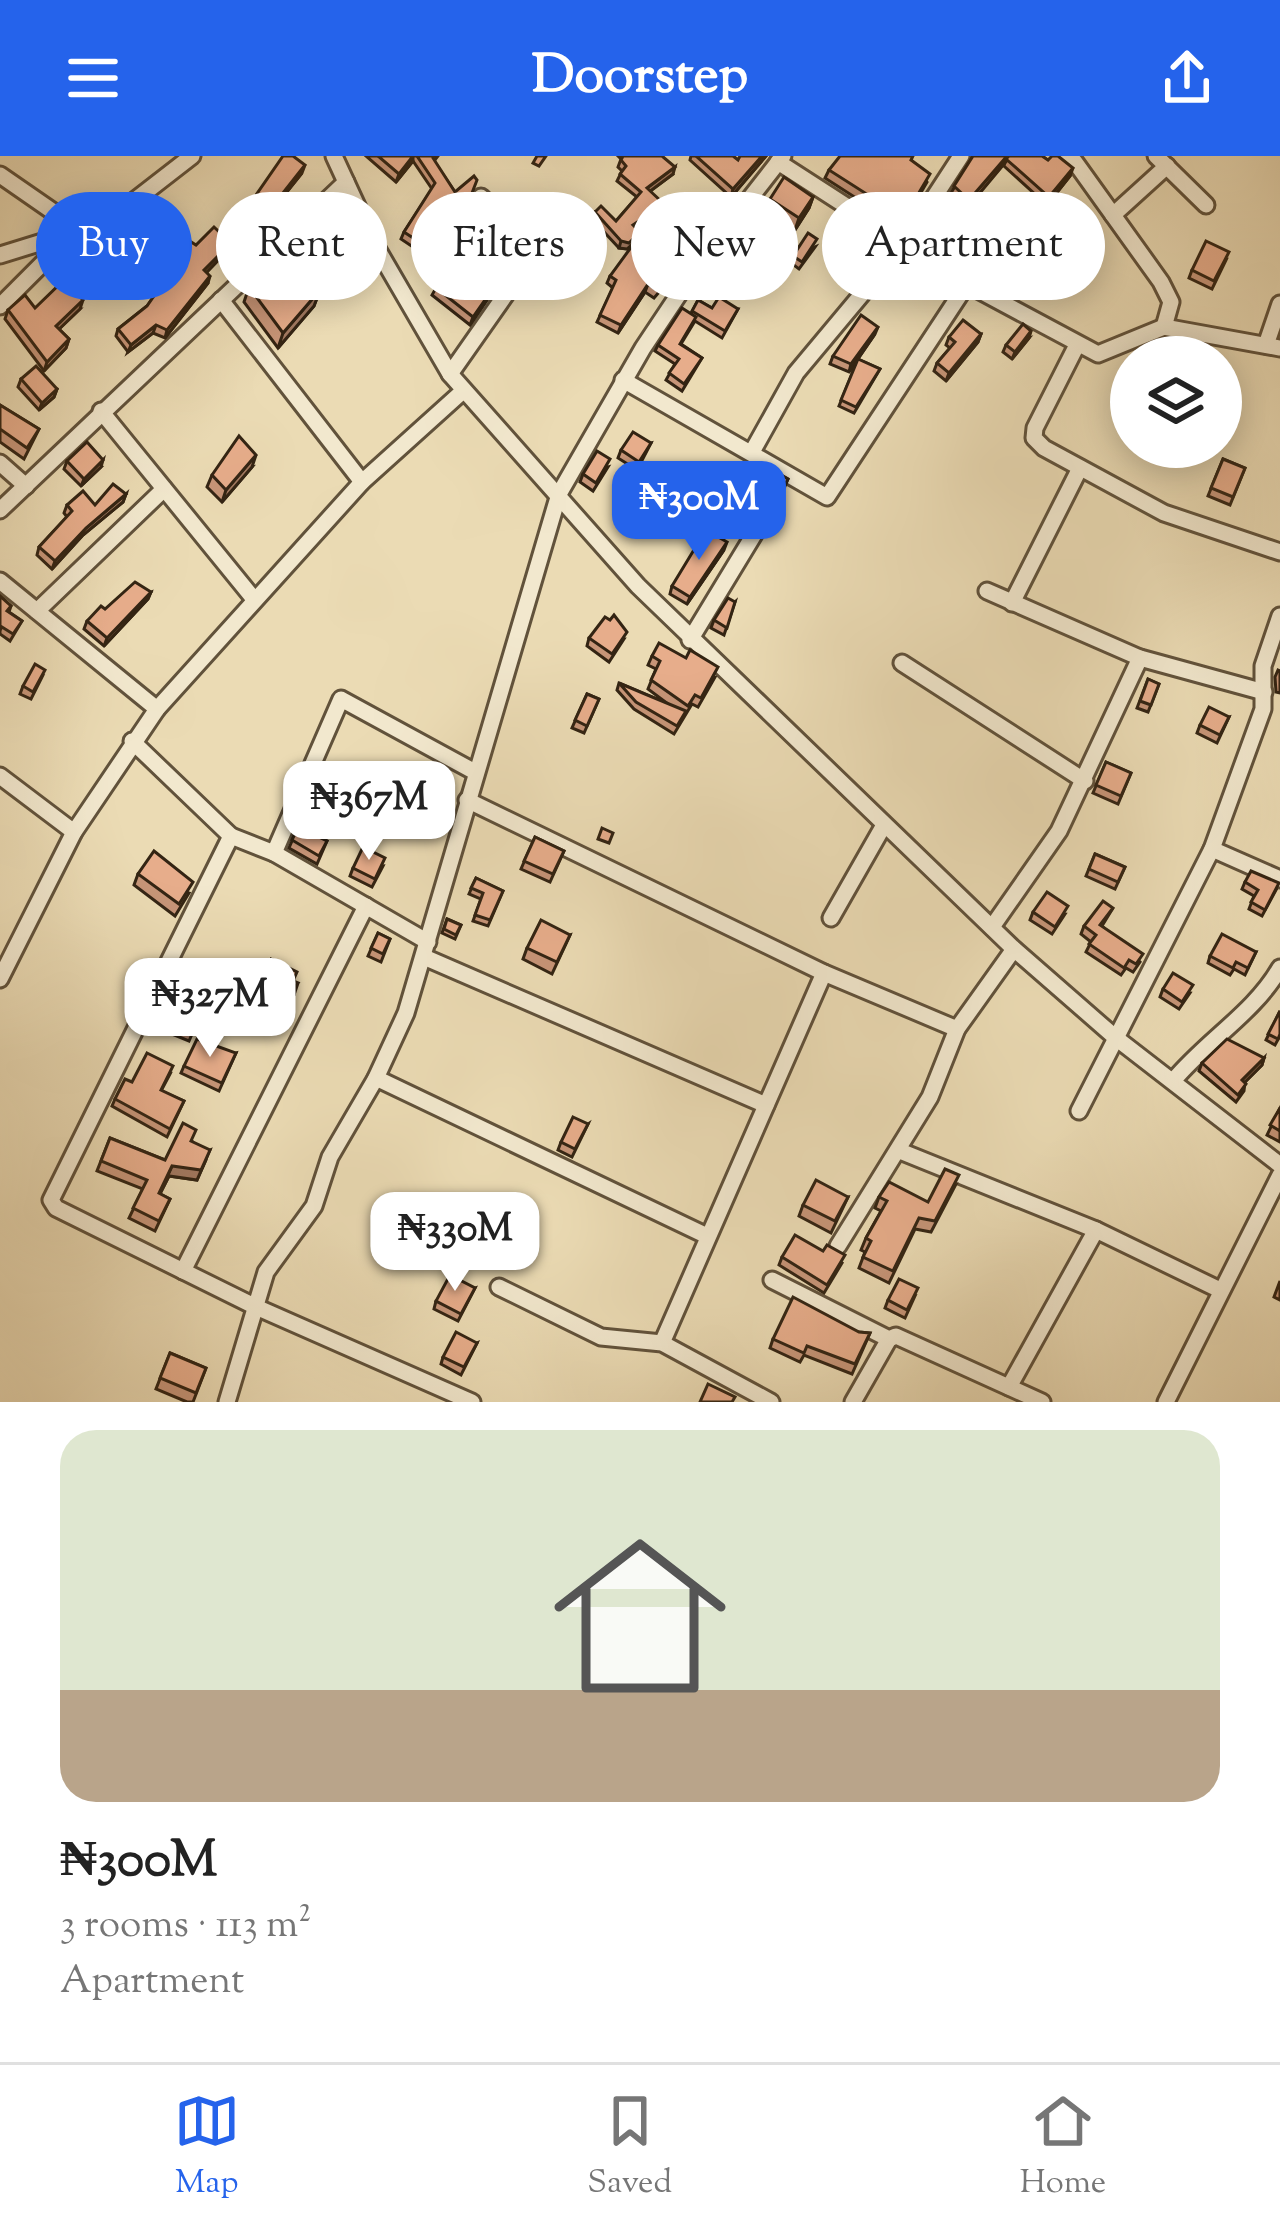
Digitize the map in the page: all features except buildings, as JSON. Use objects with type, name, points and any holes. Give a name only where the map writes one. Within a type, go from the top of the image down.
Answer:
[{"type":"street","points":[[146,192],[192,156]]},
{"type":"street","points":[[334,156],[449,374],[690,640],[1014,949],[1117,1038],[1280,1165]]},
{"type":"street","points":[[938,192],[961,156]]},
{"type":"street","points":[[1074,158],[1161,281],[1171,302],[1164,327]]},
{"type":"street","points":[[227,1402],[254,1306],[277,1250],[314,1206],[330,1157],[376,1078],[426,950],[560,494],[623,380],[701,261],[781,159],[828,192]]},
{"type":"street","points":[[1114,215],[1162,161],[1206,205]]},
{"type":"street","points":[[0,175],[36,201]]},
{"type":"street","points":[[335,192],[346,182]]},
{"type":"street","points":[[0,254],[36,244]]},
{"type":"street","points":[[0,306],[36,272]]},
{"type":"street","points":[[0,510],[221,300],[362,482]]},
{"type":"street","points":[[449,374],[502,300]]},
{"type":"street","points":[[752,452],[796,373],[857,300]]},
{"type":"street","points":[[623,380],[827,497],[957,300]]},
{"type":"street","points":[[997,300],[1077,345],[1106,353],[1164,327],[1273,346],[1280,304]]},
{"type":"street","points":[[1077,345],[1034,438],[1164,513],[1280,552]]},
{"type":"street","points":[[0,979],[5,956],[131,741],[253,598],[362,482],[463,392]]},
{"type":"street","points":[[101,411],[253,598]]},
{"type":"street","points":[[0,463],[26,486]]},
{"type":"street","points":[[1012,603],[1080,468]]},
{"type":"street","points":[[37,611],[164,489]]},
{"type":"street","points":[[690,640],[761,523]]},
{"type":"street","points":[[0,581],[157,709]]},
{"type":"street","points":[[987,591],[1140,658],[1264,692]]},
{"type":"street","points":[[1079,1111],[1212,849],[1264,692],[1266,652],[1280,616]]},
{"type":"street","points":[[992,927],[1059,831],[1140,658]]},
{"type":"street","points":[[902,663],[1085,781]]},
{"type":"street","points":[[274,853],[341,699],[476,772]]},
{"type":"street","points":[[131,741],[231,836],[274,853],[366,906],[426,950],[766,1106]]},
{"type":"street","points":[[0,776],[74,832]]},
{"type":"street","points":[[467,800],[824,973],[957,1029]]},
{"type":"street","points":[[831,918],[884,825]]},
{"type":"street","points":[[231,836],[51,1193],[56,1208],[254,1306],[472,1402]]},
{"type":"street","points":[[1212,849],[1280,878]]},
{"type":"street","points":[[183,1271],[366,906]]},
{"type":"street","points":[[838,1246],[931,1097],[957,1029],[1014,949]]},
{"type":"street","points":[[1173,1081],[1221,1028],[1257,1003],[1280,969]]},
{"type":"street","points":[[662,1343],[705,1235],[824,973]]},
{"type":"street","points":[[376,1078],[705,1235]]},
{"type":"street","points":[[899,1151],[1096,1231],[1220,1290]]},
{"type":"street","points":[[1166,1402],[1280,1175]]},
{"type":"street","points":[[1009,1387],[1096,1231]]},
{"type":"street","points":[[772,1280],[889,1340]]},
{"type":"street","points":[[499,1287],[602,1337],[662,1343],[771,1402]]},
{"type":"street","points":[[853,1402],[889,1340],[896,1336],[1042,1402]]}]
